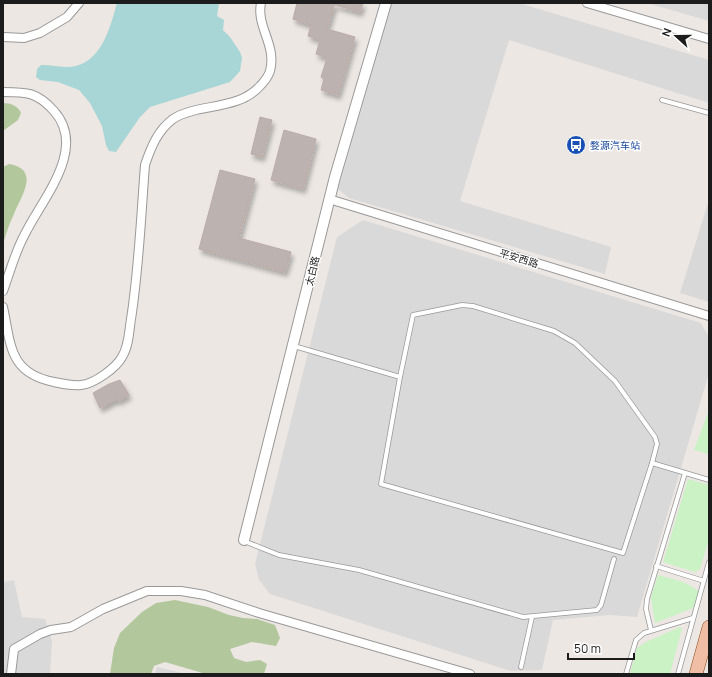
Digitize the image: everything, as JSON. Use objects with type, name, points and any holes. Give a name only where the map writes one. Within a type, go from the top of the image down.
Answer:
[{"type":"main road","points":[[696,674],[709,627]]},
{"type":"street","points":[[3,37],[24,38],[40,33],[67,17],[79,3]]},
{"type":"street","points":[[3,307],[12,353],[19,363],[32,375],[46,381],[71,386],[83,385],[94,381],[118,364],[123,356],[126,345],[137,280],[145,165],[151,148],[163,128],[174,118],[186,112],[248,97],[266,80],[270,72],[272,53],[259,11],[261,3]]},
{"type":"street","name":"太白路","points":[[244,540],[330,199],[386,3]]},
{"type":"street","points":[[587,3],[709,39]]},
{"type":"street","points":[[3,92],[21,92],[34,95],[44,100],[56,113],[65,128],[66,146],[61,171],[19,245],[3,291]]},
{"type":"street","name":"平安西路","points":[[330,199],[709,316]]},
{"type":"street","points":[[11,674],[14,649],[40,634],[51,630],[71,627],[103,608],[147,591],[182,591],[205,595],[470,674]]},
{"type":"lane","points":[[662,100],[709,113]]},
{"type":"lane","points":[[462,305],[554,330],[575,343],[619,386],[655,436],[657,444],[652,463],[622,553],[381,484],[400,377],[414,315],[462,305]]},
{"type":"lane","points":[[293,346],[400,377]]},
{"type":"lane","points":[[652,463],[709,480]]},
{"type":"lane","points":[[651,630],[646,609],[647,599],[685,472]]},
{"type":"lane","points":[[244,540],[279,554],[359,570],[523,617],[597,610],[601,605],[614,559]]},
{"type":"lane","points":[[678,674],[709,562]]},
{"type":"lane","points":[[656,566],[704,581]]},
{"type":"lane","points":[[521,667],[532,617]]},
{"type":"lane","points":[[626,674],[636,640],[644,633],[693,618]]},
{"type":"shaded area","points":[[392,3],[519,3],[709,60],[709,103],[509,40],[460,201],[611,247],[605,274],[349,198],[338,189]]},
{"type":"shaded area","points":[[647,3],[709,3],[709,21]]},
{"type":"shaded area","points":[[709,200],[709,302],[680,293]]},
{"type":"shaded area","points":[[363,220],[701,323],[709,337],[709,373],[637,617],[610,615],[553,620],[542,670],[511,671],[270,594],[259,580],[255,564],[337,237]]},
{"type":"shaded area","points":[[14,580],[22,617],[45,619],[52,641],[50,674],[3,674],[3,582]]},
{"type":"shaded area","points":[[157,667],[178,672],[186,674],[155,674]]},
{"type":"green space","points":[[3,103],[14,105],[21,113],[18,120],[3,131]]},
{"type":"green space","points":[[9,164],[19,167],[24,172],[26,184],[3,244],[3,167]]},
{"type":"green space","points":[[709,410],[709,454],[694,450]]},
{"type":"green space","points":[[688,479],[709,485],[709,539],[700,569],[695,572],[663,562]]},
{"type":"green space","points":[[658,575],[674,579],[695,588],[699,592],[693,608],[655,623],[651,597]]},
{"type":"green space","points":[[175,600],[208,607],[229,615],[257,619],[275,625],[280,638],[276,646],[252,642],[230,649],[234,658],[246,662],[260,660],[267,664],[264,674],[206,674],[165,662],[154,666],[151,674],[110,674],[114,648],[120,633],[142,612],[156,603]]},
{"type":"green space","points":[[680,627],[682,628],[670,674],[630,674],[637,648],[646,642]]},
{"type":"water","points":[[117,3],[219,3],[217,16],[224,20],[223,30],[230,37],[240,52],[242,58],[240,71],[230,82],[150,107],[140,117],[116,152],[109,151],[106,145],[102,126],[90,103],[79,90],[58,82],[40,80],[36,77],[37,69],[41,65],[69,67],[80,65],[89,60],[102,44],[107,34]]},
{"type":"building","points":[[297,3],[335,3],[327,29],[355,37],[338,95],[321,90],[324,79],[321,77],[327,58],[316,54],[320,40],[308,36],[311,25],[293,19]]},
{"type":"building","points":[[336,3],[363,3],[360,12],[335,5]]},
{"type":"building","points":[[260,117],[272,120],[262,157],[251,154]]},
{"type":"building","points":[[284,130],[316,139],[303,189],[271,180]]},
{"type":"building","points":[[220,170],[255,179],[239,238],[291,252],[285,272],[199,249]]},
{"type":"building","points":[[120,380],[129,395],[118,401],[117,399],[100,408],[93,393]]},
{"type":"place","name":"婺源汽车站","points":[[576,145]]}]
